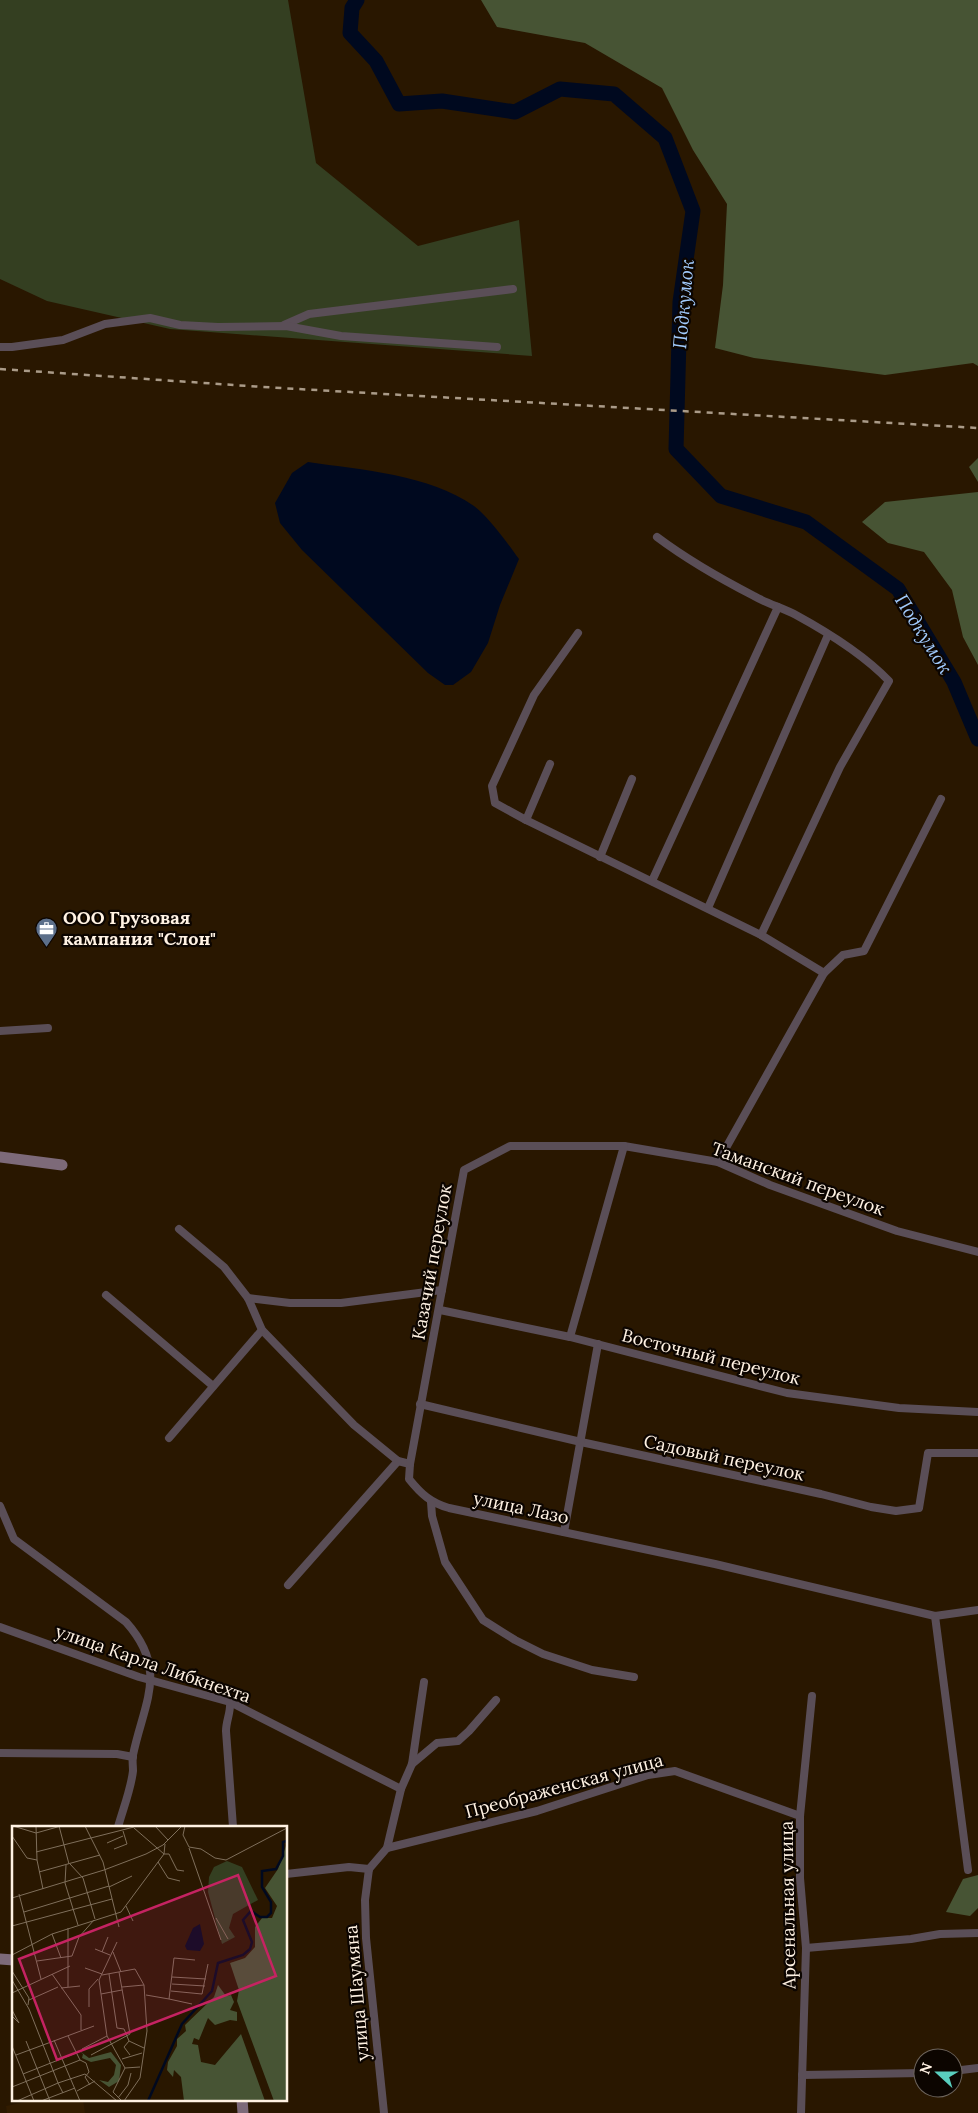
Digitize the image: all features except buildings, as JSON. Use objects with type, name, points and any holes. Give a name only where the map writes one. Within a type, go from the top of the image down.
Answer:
[{"type":"street","points":[[283,326],[309,314],[513,289]]},
{"type":"street","points":[[0,347],[63,340],[105,324],[150,318],[180,325],[283,326],[341,336],[497,347]]},
{"type":"street","points":[[657,537],[670,547],[755,597],[796,615],[875,666],[889,681],[840,768],[761,935]]},
{"type":"street","points":[[652,881],[778,607]]},
{"type":"street","points":[[578,634],[534,695],[492,786],[495,802],[526,820],[761,935],[824,973]]},
{"type":"street","points":[[708,908],[828,635]]},
{"type":"street","points":[[526,820],[550,764]]},
{"type":"street","points":[[600,857],[632,779]]},
{"type":"street","points":[[718,1162],[824,973],[843,955],[864,952],[941,799]]},
{"type":"street","points":[[0,1030],[48,1028]]},
{"type":"street","name":"Казачий переулок","points":[[410,1464],[420,1404],[440,1310],[464,1170],[510,1146],[624,1146]]},
{"type":"street","points":[[570,1337],[624,1146]]},
{"type":"street","name":"Таманский переулок","points":[[624,1146],[718,1162],[770,1185],[897,1231],[978,1252]]},
{"type":"street","points":[[0,1157],[62,1165]]},
{"type":"street","points":[[179,1230],[224,1267],[248,1298],[262,1330],[354,1425],[398,1461],[410,1464]]},
{"type":"street","points":[[248,1298],[290,1303],[341,1303],[442,1290]]},
{"type":"street","points":[[106,1295],[213,1386]]},
{"type":"street","name":"Восточный переулок","points":[[440,1310],[570,1337],[787,1393],[899,1408],[978,1412]]},
{"type":"street","points":[[169,1438],[262,1330]]},
{"type":"street","points":[[564,1532],[598,1344]]},
{"type":"street","name":"Садовый переулок","points":[[420,1404],[581,1442],[896,1511],[919,1508],[928,1453],[978,1453]]},
{"type":"street","points":[[288,1585],[398,1461]]},
{"type":"street","name":"улица Лазо","points":[[410,1464],[409,1479],[420,1494],[431,1502],[449,1508],[714,1564],[935,1616],[978,1610]]},
{"type":"street","points":[[431,1502],[432,1516],[445,1562],[483,1620],[514,1640],[543,1654],[592,1670],[634,1677]]},
{"type":"street","points":[[0,1506],[14,1539],[126,1622],[140,1637],[148,1656],[150,1694],[133,1757],[133,1772],[118,1826]]},
{"type":"street","points":[[935,1616],[968,1870]]},
{"type":"street","name":"улица Карла Либкнехта","points":[[0,1627],[139,1677],[230,1702],[401,1789]]},
{"type":"street","points":[[288,1874],[349,1867],[369,1869],[388,1848],[401,1789],[412,1764],[424,1682]]},
{"type":"street","name":"Арсенальная улица","points":[[801,2113],[806,1948],[800,1878],[800,1816],[812,1696]]},
{"type":"street","points":[[412,1764],[437,1743],[458,1741],[470,1731],[496,1700]]},
{"type":"street","points":[[230,1702],[231,1709],[226,1731],[233,1826]]},
{"type":"street","points":[[0,1753],[117,1754],[133,1757]]},
{"type":"street","name":"Преображенская улица","points":[[388,1848],[537,1811],[648,1775],[675,1771],[800,1816]]},
{"type":"street","name":"улица Шаумяна","points":[[369,1869],[365,1900],[366,1938],[384,2113]]},
{"type":"street","points":[[806,1948],[911,1939],[940,1934],[978,1933]]},
{"type":"street","points":[[963,2070],[978,2068]]},
{"type":"street","points":[[802,2075],[913,2073]]},
{"type":"street","points":[[242,2100],[243,2113]]},
{"type":"shaded area","points":[[35,2100],[83,2100],[85,2113],[7,2113],[6,2106]]},
{"type":"green space","points":[[0,0],[288,0],[316,163],[418,246],[519,220],[532,356],[170,329],[47,301],[0,279]]},
{"type":"green space","points":[[481,0],[978,0],[978,366],[973,363],[885,375],[754,358],[715,348],[723,285],[727,204],[693,150],[662,88],[585,43],[497,27]]},
{"type":"green space","points":[[978,458],[978,482],[969,467]]},
{"type":"green space","points":[[978,492],[978,665],[963,637],[952,590],[924,552],[888,543],[862,522],[885,502]]},
{"type":"green space","points":[[978,1875],[978,1908],[970,1916],[946,1912],[963,1879]]},
{"type":"water","points":[[308,462],[394,475],[416,480],[456,495],[474,506],[486,517],[519,559],[500,605],[488,643],[471,672],[453,685],[445,685],[428,673],[302,550],[280,523],[275,503],[292,473]]},
{"type":"waterway","name":"Подкумок","points":[[357,0],[352,8],[350,33],[376,61],[399,104],[442,101],[515,112],[560,89],[614,94],[665,138],[693,211],[680,302],[676,449],[721,496],[806,522],[898,589],[954,682],[978,739]]},
{"type":"railway","points":[[0,369],[263,387],[978,428]]},
{"type":"place","name":"ООО Грузовая кампания \"Слон\"","points":[[47,947]]}]
